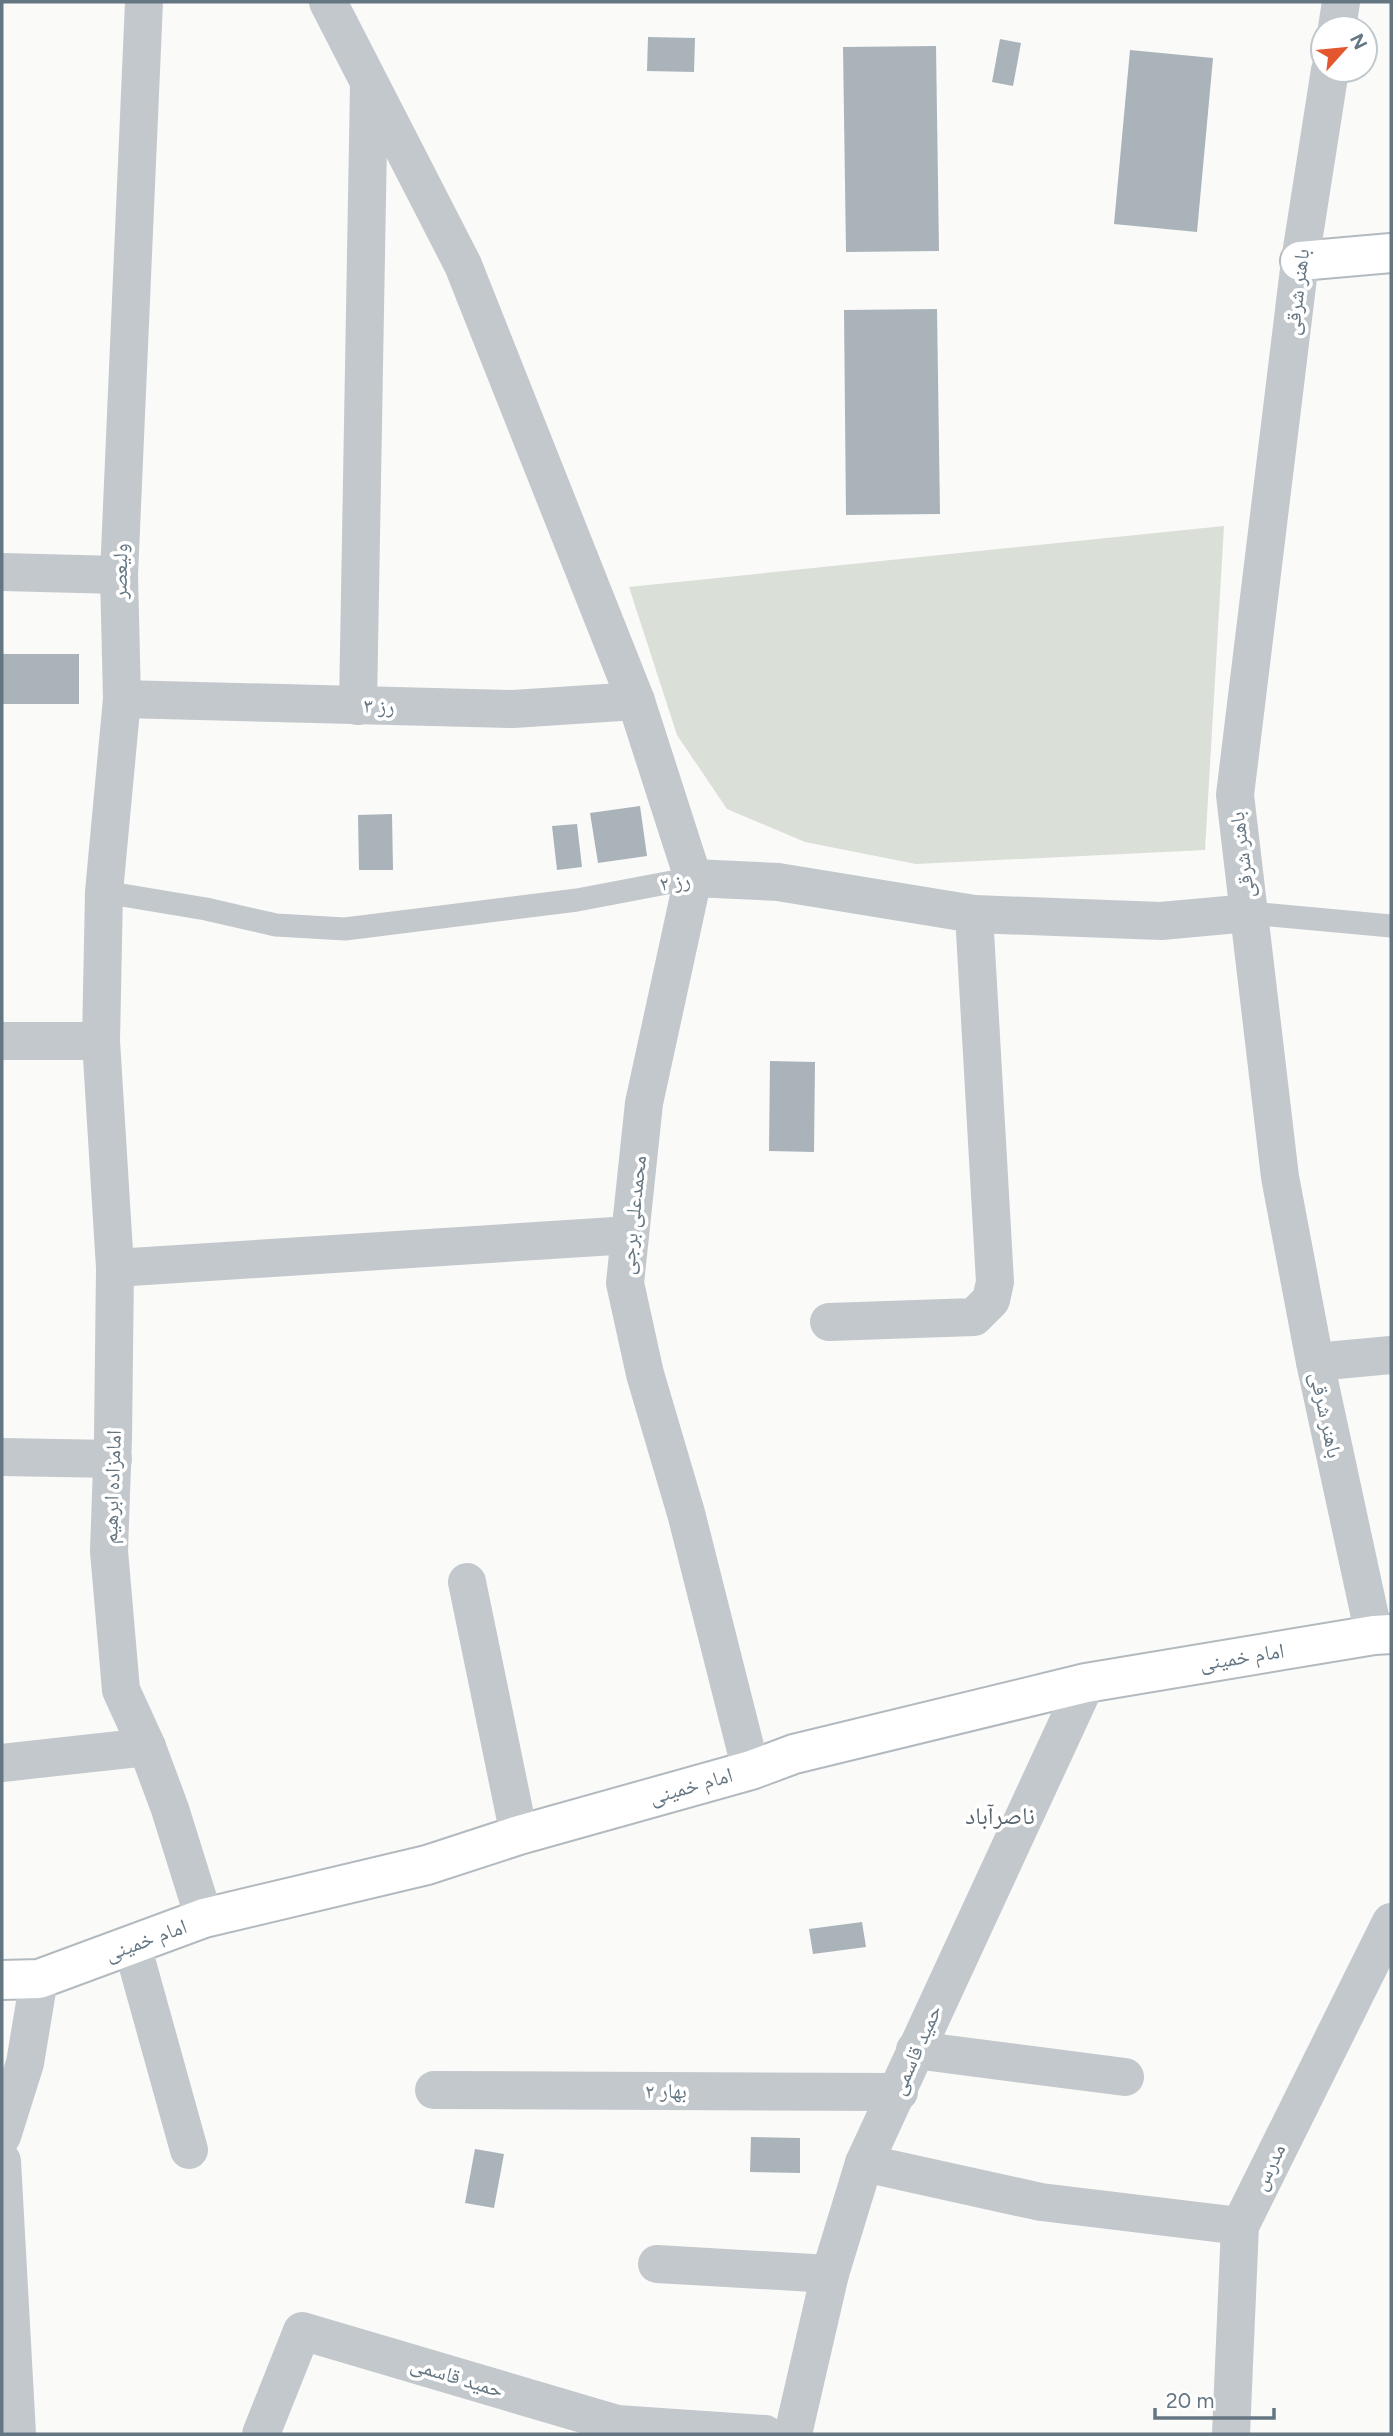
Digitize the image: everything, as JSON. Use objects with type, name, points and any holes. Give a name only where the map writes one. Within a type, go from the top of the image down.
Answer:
[{"type":"street","name":"ولیعصر","points":[[101,1041],[104,892],[122,699],[119,575],[144,2]]},
{"type":"street","points":[[328,2],[463,265],[636,701],[693,878]]},
{"type":"street","points":[[358,706],[369,82]]},
{"type":"street","name":"باهنر شرقی","points":[[1328,84],[1300,261],[1235,795],[1280,1177],[1315,1363],[1382,1634]]},
{"type":"street","points":[[1300,261],[1391,253]]},
{"type":"street","points":[[2,572],[119,575]]},
{"type":"street","name":"رز ۳","points":[[122,699],[513,709],[636,701]]},
{"type":"street","name":"رز ۲","points":[[693,878],[778,883],[974,914],[1161,921],[1249,913]]},
{"type":"street","name":"محمدعلی برجی","points":[[693,878],[644,1103],[625,1283],[645,1374],[686,1513],[751,1770]]},
{"type":"street","points":[[829,1322],[974,1317],[991,1300],[995,1282],[974,914]]},
{"type":"street","points":[[2,1041],[101,1041]]},
{"type":"street","name":"امامزاده ابرهیم","points":[[101,1041],[115,1268],[109,1551],[121,1690],[147,1747],[170,1809],[204,1918]]},
{"type":"street","points":[[115,1268],[630,1235]]},
{"type":"street","points":[[1315,1363],[1391,1355]]},
{"type":"street","points":[[2,1457],[113,1459]]},
{"type":"street","points":[[467,1582],[519,1835]]},
{"type":"street","name":"امام خمینی","points":[[2,1980],[39,1979],[204,1918],[427,1865],[519,1835],[751,1770],[794,1754],[1086,1683],[1382,1634]]},
{"type":"street","name":"حمید قاسمی","points":[[793,2434],[830,2274],[864,2163],[1086,1683]]},
{"type":"street","points":[[2,1763],[147,1747]]},
{"type":"street","name":"مدرس","points":[[1231,2434],[1240,2226],[1391,1922]]},
{"type":"street","points":[[132,1945],[189,2150]]},
{"type":"street","points":[[2,2136],[25,2063],[39,1979]]},
{"type":"street","points":[[915,2050],[1125,2077]]},
{"type":"street","name":"بهار ۲","points":[[434,2090],[899,2092]]},
{"type":"street","points":[[2,2161],[6,2295],[17,2434]]},
{"type":"street","points":[[864,2163],[1041,2202],[1240,2226]]},
{"type":"street","points":[[657,2264],[830,2274]]},
{"type":"street","name":"حمید قاسمی","points":[[261,2434],[302,2331],[615,2429],[765,2434]]},
{"type":"lane","name":"رز ۲","points":[[104,892],[206,909],[276,925],[345,929],[577,900],[693,878]]},
{"type":"lane","points":[[1249,913],[1391,926]]},
{"type":"shaded area","points":[[1224,526],[1205,850],[916,864],[805,842],[727,809],[677,735],[629,587]]},
{"type":"building","points":[[648,37],[695,38],[694,72],[647,71]]},
{"type":"building","points":[[1000,39],[1021,43],[1013,86],[992,82]]},
{"type":"building","points":[[936,46],[939,251],[846,252],[843,47]]},
{"type":"building","points":[[1130,50],[1213,58],[1197,232],[1114,224]]},
{"type":"building","points":[[937,309],[940,514],[846,515],[844,310]]},
{"type":"building","points":[[2,654],[79,654],[79,704],[2,704]]},
{"type":"building","points":[[640,806],[647,856],[598,863],[590,813]]},
{"type":"building","points":[[392,814],[393,870],[359,870],[358,815]]},
{"type":"building","points":[[577,824],[582,867],[557,870],[552,826]]},
{"type":"building","points":[[770,1061],[815,1062],[814,1152],[769,1151]]},
{"type":"building","points":[[862,1922],[866,1947],[813,1954],[809,1929]]},
{"type":"building","points":[[751,2137],[800,2138],[800,2173],[750,2172]]},
{"type":"building","points":[[475,2149],[504,2154],[494,2208],[465,2203]]},
{"type":"district","name":"ناصرآباد","points":[[1000,1816]]}]
